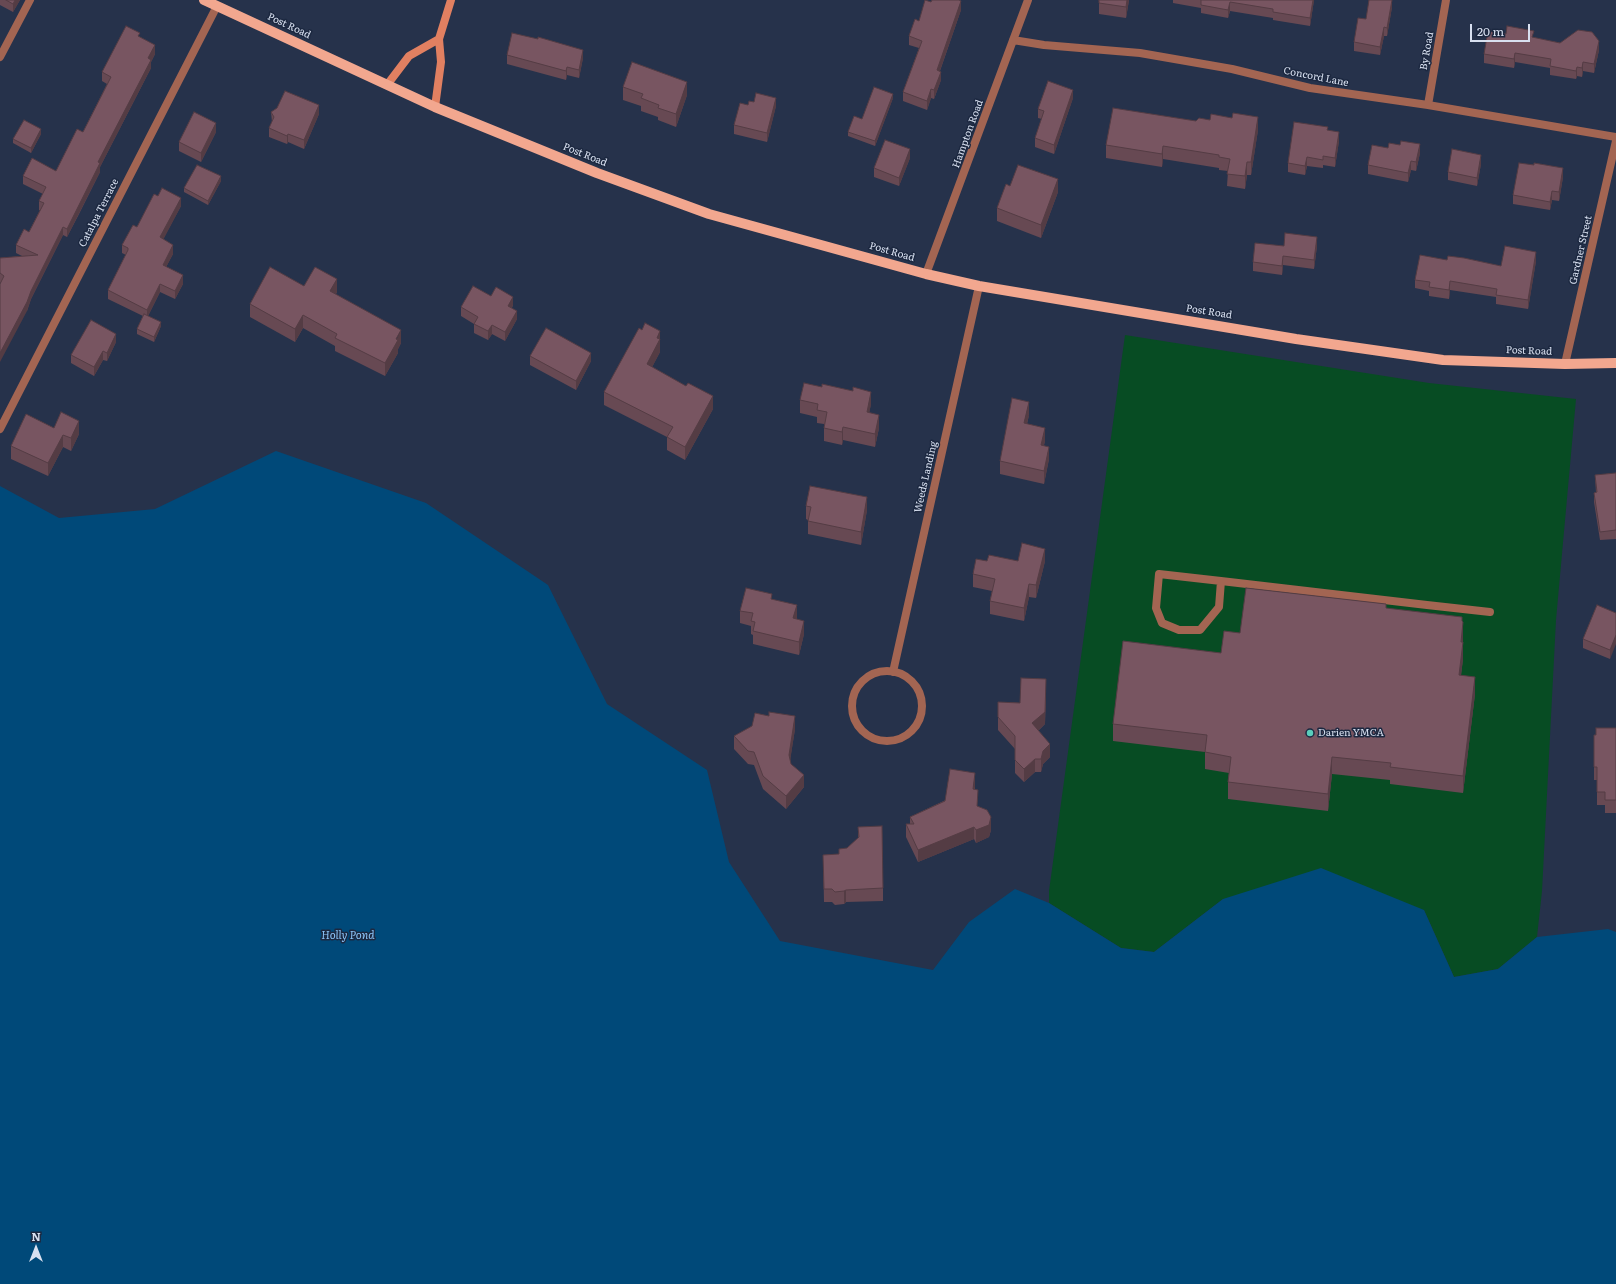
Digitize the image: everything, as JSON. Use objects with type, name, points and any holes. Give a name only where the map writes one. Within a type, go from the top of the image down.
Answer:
[{"type":"main road","name":"Post Road","points":[[204,0],[435,107],[597,173],[709,214],[926,274],[979,286],[1296,338],[1443,360],[1565,364],[1616,363]]},
{"type":"main road","points":[[435,107],[441,62],[439,39],[451,0]]},
{"type":"main road","points":[[387,85],[409,56],[439,39]]},
{"type":"street","points":[[0,57],[30,0]]},
{"type":"street","name":"Hampton Road","points":[[926,274],[1028,0]]},
{"type":"street","name":"By Road","points":[[1428,105],[1446,0]]},
{"type":"street","name":"Catalpa Terrace","points":[[0,429],[217,6]]},
{"type":"street","name":"Concord Lane","points":[[1014,40],[1044,45],[1140,53],[1232,69],[1310,88],[1428,105],[1616,137]]},
{"type":"street","name":"Gardner Street","points":[[1565,364],[1616,141]]},
{"type":"street","name":"Weeds Landing","points":[[893,672],[979,286]]},
{"type":"street","points":[[1221,581],[1219,607],[1200,630],[1179,630],[1162,623],[1156,608],[1159,574],[1221,581],[1490,612]]},
{"type":"street","points":[[880,672],[893,672],[904,676],[913,684],[920,694],[922,706],[920,718],[914,729],[904,737],[893,741],[881,741],[869,737],[860,729],[854,718],[851,707],[853,695],[860,684],[869,676],[880,672]]},
{"type":"green space","name":"Darien YMCA","points":[[1125,335],[1429,383],[1576,399],[1556,620],[1542,891],[1537,937],[1498,969],[1454,977],[1424,910],[1223,899],[1154,952],[1121,948],[1049,903],[1049,891]]},
{"type":"water","name":"Holly Pond","points":[[276,451],[426,503],[548,585],[607,704],[707,770],[729,862],[780,941],[933,970],[969,922],[1015,889],[1049,903],[1121,948],[1154,952],[1223,899],[1321,868],[1424,910],[1454,977],[1498,969],[1537,937],[1608,929],[1616,932],[1616,1284],[0,1284],[0,486],[59,518],[155,509]]},
{"type":"building","points":[[6,0],[15,0],[13,4]]},
{"type":"building","points":[[925,0],[931,2],[932,0],[961,1],[937,70],[941,72],[934,90],[931,89],[927,101],[903,92],[922,41],[909,36],[915,19],[919,21]]},
{"type":"building","points":[[1099,0],[1127,0],[1126,7],[1099,3]]},
{"type":"building","points":[[1201,0],[1313,0],[1310,18],[1273,12],[1273,9],[1230,2],[1228,10],[1201,5]]},
{"type":"building","points":[[1369,0],[1392,0],[1387,28],[1384,27],[1380,47],[1354,42],[1358,18],[1366,19]]},
{"type":"building","points":[[126,26],[140,33],[138,36],[155,45],[148,58],[151,60],[98,162],[100,163],[67,229],[63,227],[27,302],[0,353],[0,284],[4,276],[0,273],[0,258],[38,255],[16,245],[24,229],[29,232],[44,203],[39,201],[46,187],[23,176],[32,158],[56,171],[77,129],[83,132],[111,77],[102,72]]},
{"type":"building","points":[[1507,26],[1534,31],[1532,37],[1560,43],[1578,30],[1592,32],[1599,41],[1594,64],[1583,62],[1582,68],[1577,67],[1576,71],[1550,66],[1551,59],[1515,53],[1514,59],[1484,54],[1488,31],[1506,34]]},
{"type":"building","points":[[512,33],[538,39],[538,37],[583,50],[579,70],[567,67],[566,71],[507,55]]},
{"type":"building","points":[[632,62],[687,82],[676,114],[658,108],[659,105],[641,98],[643,94],[623,87]]},
{"type":"building","points":[[1048,81],[1073,90],[1054,145],[1035,138],[1044,111],[1038,109]]},
{"type":"building","points":[[874,87],[893,94],[875,141],[848,132],[854,116],[862,119]]},
{"type":"building","points":[[285,91],[319,105],[304,140],[288,134],[287,136],[269,128],[274,117],[271,112],[277,108]]},
{"type":"building","points":[[756,93],[776,98],[767,133],[734,125],[740,103],[748,105],[749,101],[754,102]]},
{"type":"building","points":[[1113,108],[1196,121],[1199,118],[1210,120],[1211,114],[1232,118],[1233,113],[1258,117],[1251,162],[1247,162],[1245,176],[1227,174],[1230,159],[1219,157],[1219,155],[1163,146],[1162,154],[1106,145]]},
{"type":"building","points":[[194,112],[216,123],[201,153],[179,142]]},
{"type":"building","points":[[24,120],[41,129],[31,148],[13,139]]},
{"type":"building","points":[[1294,122],[1328,127],[1327,130],[1339,132],[1335,158],[1323,156],[1323,160],[1307,157],[1305,166],[1288,163]]},
{"type":"building","points":[[885,140],[910,149],[899,178],[874,168]]},
{"type":"building","points":[[1401,141],[1420,144],[1416,162],[1411,161],[1408,173],[1368,165],[1372,145],[1388,148],[1389,143],[1400,145]]},
{"type":"building","points":[[1452,149],[1481,155],[1477,178],[1448,172]]},
{"type":"building","points":[[1519,163],[1534,165],[1534,163],[1563,168],[1559,192],[1552,191],[1550,202],[1513,195]]},
{"type":"building","points":[[197,165],[221,176],[208,201],[184,188]]},
{"type":"building","points":[[1018,165],[1058,179],[1041,225],[997,208],[1006,184],[1010,186]]},
{"type":"building","points":[[162,188],[181,198],[160,237],[173,245],[163,265],[183,275],[175,291],[160,284],[147,310],[108,290],[128,250],[128,248],[122,245],[133,225],[137,227],[154,194],[158,196]]},
{"type":"building","points":[[1285,233],[1317,237],[1314,260],[1283,256],[1282,266],[1253,262],[1255,243],[1284,246]]},
{"type":"building","points":[[1505,246],[1536,252],[1528,300],[1496,295],[1497,289],[1450,281],[1449,290],[1429,287],[1430,282],[1415,280],[1420,255],[1447,260],[1448,256],[1464,258],[1501,266]]},
{"type":"building","points":[[270,267],[304,286],[315,267],[337,279],[330,291],[401,330],[396,339],[398,340],[385,363],[335,338],[337,334],[303,315],[295,329],[250,304]]},
{"type":"building","points":[[473,286],[491,296],[496,287],[513,297],[508,306],[517,311],[505,332],[492,325],[488,331],[474,324],[478,317],[461,307]]},
{"type":"building","points":[[144,314],[161,322],[154,337],[137,329]]},
{"type":"building","points":[[91,320],[116,334],[107,353],[103,351],[94,367],[71,355]]},
{"type":"building","points":[[645,323],[660,331],[657,338],[660,339],[647,364],[686,386],[688,383],[713,396],[685,447],[667,437],[673,427],[604,392],[639,328],[642,330]]},
{"type":"building","points":[[546,328],[591,353],[576,381],[530,356]]},
{"type":"building","points":[[804,383],[822,387],[822,384],[853,391],[853,387],[871,392],[867,412],[879,415],[875,434],[843,427],[842,432],[824,428],[827,412],[817,410],[818,404],[800,400]]},
{"type":"building","points":[[1012,398],[1029,402],[1024,423],[1045,428],[1041,445],[1049,447],[1044,471],[1000,461]]},
{"type":"building","points":[[61,412],[79,421],[71,438],[63,435],[48,463],[11,446],[26,414],[54,428]]},
{"type":"building","points":[[1616,473],[1616,530],[1600,532],[1594,493],[1597,492],[1595,475]]},
{"type":"building","points":[[810,486],[867,497],[861,532],[808,521],[811,507],[806,506]]},
{"type":"building","points":[[1022,543],[1045,549],[1036,585],[1029,584],[1024,608],[990,601],[995,579],[973,574],[976,559],[987,561],[989,555],[1018,561]]},
{"type":"building","points":[[746,588],[772,594],[771,599],[797,605],[793,618],[804,621],[799,642],[753,631],[755,622],[751,621],[753,613],[740,611]]},
{"type":"building","points":[[1246,588],[1386,604],[1386,608],[1462,617],[1461,642],[1463,642],[1459,675],[1475,677],[1463,776],[1390,767],[1391,763],[1332,757],[1328,794],[1228,782],[1231,757],[1205,752],[1207,735],[1113,724],[1123,641],[1221,653],[1224,631],[1240,633]]},
{"type":"building","points":[[1597,605],[1616,613],[1616,635],[1610,650],[1583,639]]},
{"type":"building","points":[[1021,678],[1046,679],[1045,712],[1032,723],[1050,744],[1043,751],[1041,759],[1035,759],[1024,769],[1015,760],[1015,736],[998,717],[998,702],[1020,703]]},
{"type":"building","points":[[769,712],[795,716],[789,755],[791,764],[804,775],[786,796],[763,776],[754,752],[748,751],[734,736],[752,726],[755,713],[769,716]]},
{"type":"building","points":[[1596,728],[1616,728],[1616,800],[1605,800],[1605,792],[1597,792],[1597,767],[1594,767],[1594,735],[1596,735]]},
{"type":"building","points":[[950,769],[975,773],[973,789],[978,790],[977,806],[987,810],[991,817],[989,825],[976,830],[974,827],[918,850],[906,824],[914,824],[910,817],[945,801]]},
{"type":"building","points":[[882,826],[883,888],[835,892],[832,889],[824,889],[823,855],[839,854],[839,849],[847,848],[859,837],[858,827]]},
{"type":"place","name":"Darien YMCA","points":[[1310,733]]}]
